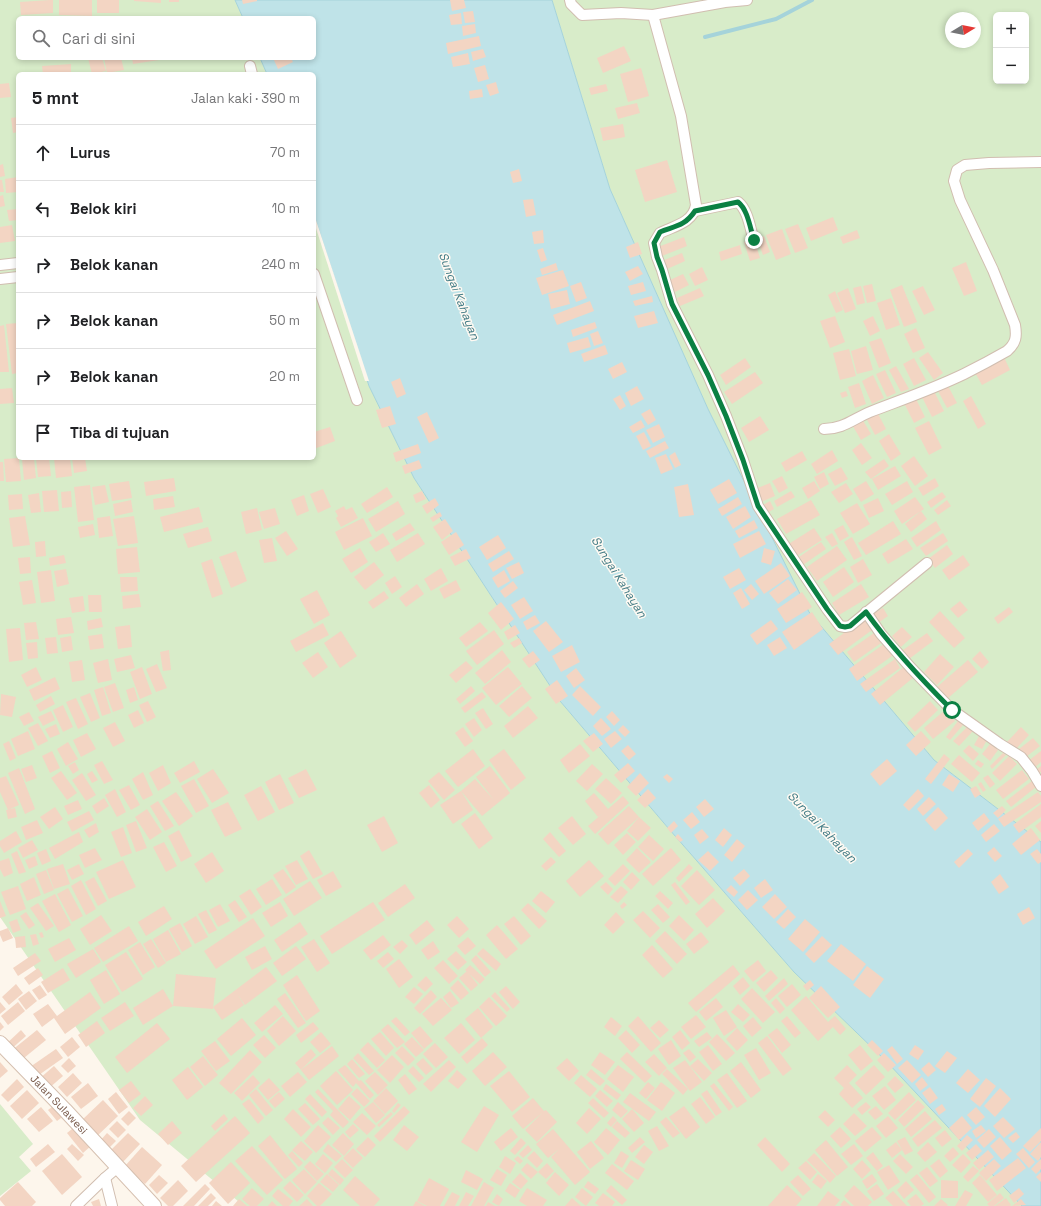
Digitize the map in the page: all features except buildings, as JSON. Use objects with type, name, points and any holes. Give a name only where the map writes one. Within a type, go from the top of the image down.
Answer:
[{"type":"street","points":[[570,0],[571,4],[582,15],[621,13],[653,15],[726,2],[747,0]]},
{"type":"street","points":[[653,15],[681,116],[696,205],[695,211],[691,217],[681,225],[660,232],[654,243],[672,304],[708,375],[726,416],[743,460],[754,498],[778,537],[840,626],[850,626],[927,563]]},
{"type":"street","points":[[824,429],[835,429],[848,424],[864,414],[893,404],[964,374],[1007,351],[1015,342],[1017,335],[1015,325],[993,270],[960,200],[954,181],[957,170],[965,165],[1041,162]]},
{"type":"street","points":[[695,211],[738,202],[742,205],[745,211],[754,240]]},
{"type":"street","points":[[0,265],[16,263]]},
{"type":"street","points":[[0,279],[16,277]]},
{"type":"street","points":[[316,280],[357,400]]},
{"type":"street","points":[[866,612],[881,634],[911,668],[952,710],[1021,758],[1032,771],[1041,786]]},
{"type":"street","name":"Jalan Sulawesi","points":[[0,1042],[154,1206]]},
{"type":"street","points":[[76,1206],[118,1167]]},
{"type":"street","points":[[105,1178],[112,1206]]},
{"type":"green space","points":[[0,0],[235,0],[242,16],[16,16],[16,60],[261,60],[266,72],[16,72],[16,460],[316,460],[316,221],[369,386],[414,478],[560,701],[794,972],[887,1062],[1022,1206],[244,1206],[140,1120],[0,917]]},
{"type":"green space","points":[[552,0],[1041,0],[1041,842],[934,760],[809,612],[708,409],[610,189]]},
{"type":"green space","points":[[0,1104],[33,1144],[19,1157],[31,1171],[0,1196]]},
{"type":"water","name":"Sungai Kahayan","points":[[235,0],[552,0],[610,189],[708,409],[809,612],[934,760],[1041,842],[1041,1206],[1022,1206],[887,1062],[794,972],[560,701],[414,478],[369,386],[316,221],[316,72],[266,72],[261,60],[316,60],[316,16],[242,16]]},
{"type":"pier","points":[[316,220],[369,381],[365,381],[316,228]]},
{"type":"waterway","points":[[705,37],[776,19],[812,0]]},
{"type":"route","points":[[754,240],[745,211],[742,205],[738,202],[695,211],[691,217],[681,225],[660,232],[654,243],[672,304],[708,375],[726,416],[743,460],[754,498],[758,506],[827,609],[840,626],[845,627],[850,626],[866,612],[881,634],[911,668],[952,710]]}]
